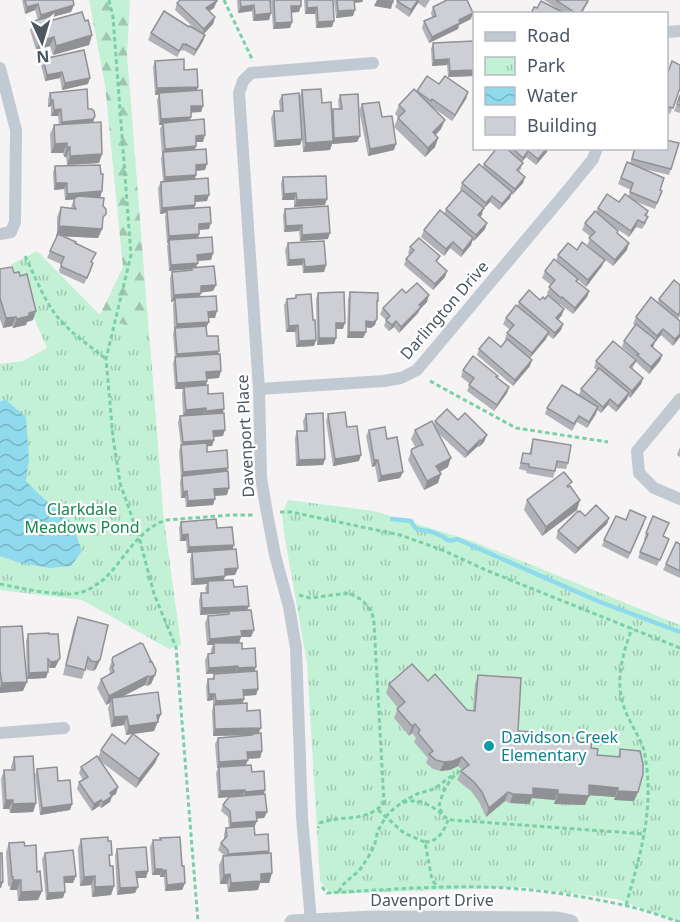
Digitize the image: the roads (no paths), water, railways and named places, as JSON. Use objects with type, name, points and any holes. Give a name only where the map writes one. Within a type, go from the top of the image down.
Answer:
[{"type":"street","name":"Davenport Place","points":[[310,921],[302,817],[296,648],[289,607],[275,555],[261,478],[259,389],[239,93],[243,81],[251,73],[373,63]]},
{"type":"street","points":[[0,68],[16,130],[15,222],[11,232],[0,234]]},
{"type":"street","name":"Darlington Drive","points":[[259,389],[384,381],[401,378],[417,370],[567,190],[592,159],[596,150]]},
{"type":"street","points":[[680,399],[637,452],[639,473],[654,488],[680,499]]},
{"type":"street","points":[[0,733],[64,728]]},
{"type":"street","name":"Davenport Drive","points":[[292,922],[373,918],[557,919],[571,922]]},
{"type":"water","points":[[6,400],[26,417],[29,459],[26,481],[72,523],[82,551],[71,566],[50,568],[20,563],[0,556],[0,401]]},
{"type":"waterway","points":[[392,519],[411,521],[417,529],[434,533],[451,541],[457,539],[600,602],[680,632]]},
{"type":"place","name":"Davidson Creek Elementary","points":[[489,746]]},
{"type":"park label","name":"Clarkdale Meadows Pond","points":[[82,518]]}]
